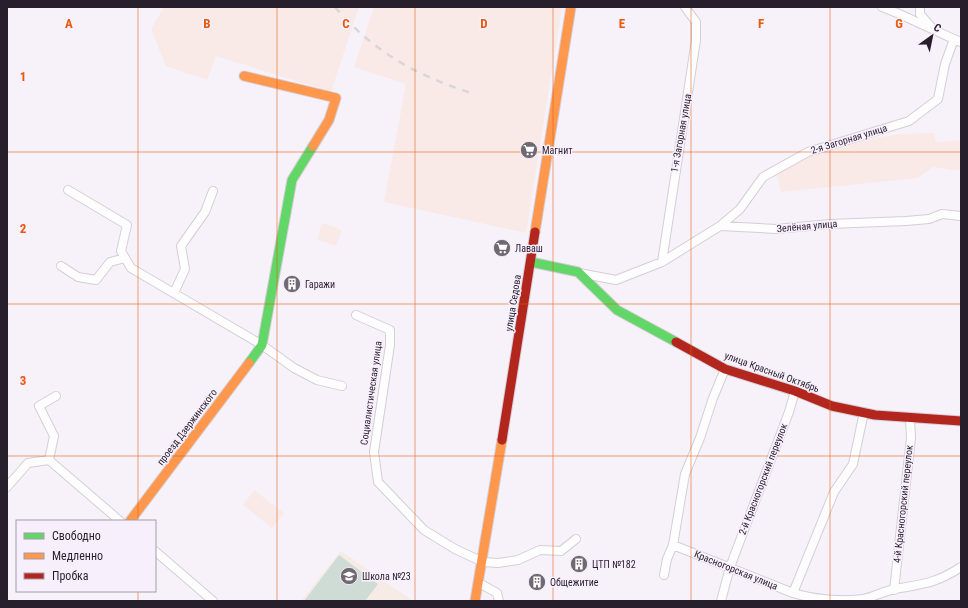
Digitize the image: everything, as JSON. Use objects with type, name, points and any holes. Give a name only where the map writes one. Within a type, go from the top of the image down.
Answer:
[{"type":"street","name":"улица Седова","points":[[475,601],[483,562],[571,7]]},
{"type":"street","name":"1-я Загорная улица","points":[[662,262],[696,40],[696,22],[685,7]]},
{"type":"street","name":"2-я Загорная улица","points":[[720,226],[740,209],[763,178],[808,152],[909,121],[938,99],[945,64],[957,41],[936,33],[902,14],[882,7]]},
{"type":"street","points":[[920,7],[920,14],[936,33]]},
{"type":"street","points":[[244,76],[336,98],[329,120],[292,180],[262,345]]},
{"type":"street","points":[[68,190],[127,224],[121,250],[131,268],[262,345],[294,368],[317,380],[342,386]]},
{"type":"street","points":[[174,293],[186,268],[182,246],[205,212],[213,191]]},
{"type":"street","name":"Зелёная улица","points":[[720,226],[776,229],[830,224],[929,219],[942,214],[961,216]]},
{"type":"street","points":[[531,262],[616,280],[662,262],[720,226]]},
{"type":"street","points":[[61,266],[78,277],[96,280],[110,262],[125,258]]},
{"type":"street","name":"улица Красный Октябрь","points":[[578,272],[616,310],[725,369],[795,391],[802,395],[840,408],[910,419],[961,422]]},
{"type":"street","name":"Социалистическая улица","points":[[356,315],[390,330],[390,345],[374,452],[378,482],[424,530],[455,549],[483,562]]},
{"type":"street","name":"проезд Дзержинского","points":[[131,520],[262,345]]},
{"type":"street","points":[[664,575],[673,545],[685,474],[725,369]]},
{"type":"street","name":"2-й Красногорский переулок","points":[[721,601],[730,567],[789,412],[795,391]]},
{"type":"street","points":[[49,460],[54,436],[39,406],[56,396]]},
{"type":"street","points":[[793,593],[834,492],[853,464],[864,412]]},
{"type":"street","name":"4-й Красногорский переулок","points":[[894,590],[911,438],[910,419]]},
{"type":"street","points":[[7,487],[28,463],[49,460],[119,520]]},
{"type":"street","points":[[483,562],[498,563],[518,560],[540,550],[561,551],[576,539]]},
{"type":"street","name":"Красногорская улица","points":[[673,545],[793,593],[812,599],[862,599],[894,590],[920,586],[944,578],[961,567]]},
{"type":"street","points":[[156,552],[213,601]]},
{"type":"street","points":[[479,583],[497,593],[499,601]]},
{"type":"shaded area","points":[[164,7],[359,7],[331,92],[216,56],[207,80],[166,66],[151,29]]},
{"type":"shaded area","points":[[374,7],[562,7],[526,233],[384,202],[406,84],[354,67]]},
{"type":"shaded area","points":[[934,133],[936,142],[961,140],[961,169],[952,170],[933,167],[918,178],[781,192],[775,165],[821,143],[867,139],[900,134]]},
{"type":"shaded area","points":[[322,223],[342,230],[336,246],[317,239]]},
{"type":"shaded area","points":[[254,490],[284,513],[272,528],[243,505]]},
{"type":"shaded area","name":"Школа №23","points":[[341,551],[413,601],[301,601]]},
{"type":"shaded area","name":"Школа №23","points":[[339,555],[378,584],[365,601],[304,601]]},
{"type":"railway","points":[[335,7],[365,37],[398,61],[435,80],[475,94]]},
{"type":"traffic: fast","points":[[249,363],[262,345],[292,180],[313,146]]},
{"type":"traffic: fast","points":[[531,262],[578,272],[617,310],[676,342]]},
{"type":"traffic: slow","points":[[535,232],[571,7]]},
{"type":"traffic: slow","points":[[244,76],[336,98],[329,120],[313,146]]},
{"type":"traffic: slow","points":[[131,520],[249,363]]},
{"type":"traffic: slow","points":[[475,601],[502,440]]},
{"type":"traffic: jam","points":[[502,440],[535,232]]},
{"type":"traffic: jam","points":[[676,342],[725,369],[795,391],[832,406],[875,415],[961,421]]},
{"type":"place","name":"Магнит","points":[[529,150]]},
{"type":"place","name":"Лаваш","points":[[502,248]]},
{"type":"place","name":"Гаражи","points":[[292,284]]},
{"type":"place","name":"ЦТП №182","points":[[579,564]]},
{"type":"place","name":"Школа №23","points":[[349,576]]},
{"type":"place","name":"Общежитие","points":[[537,582]]}]
